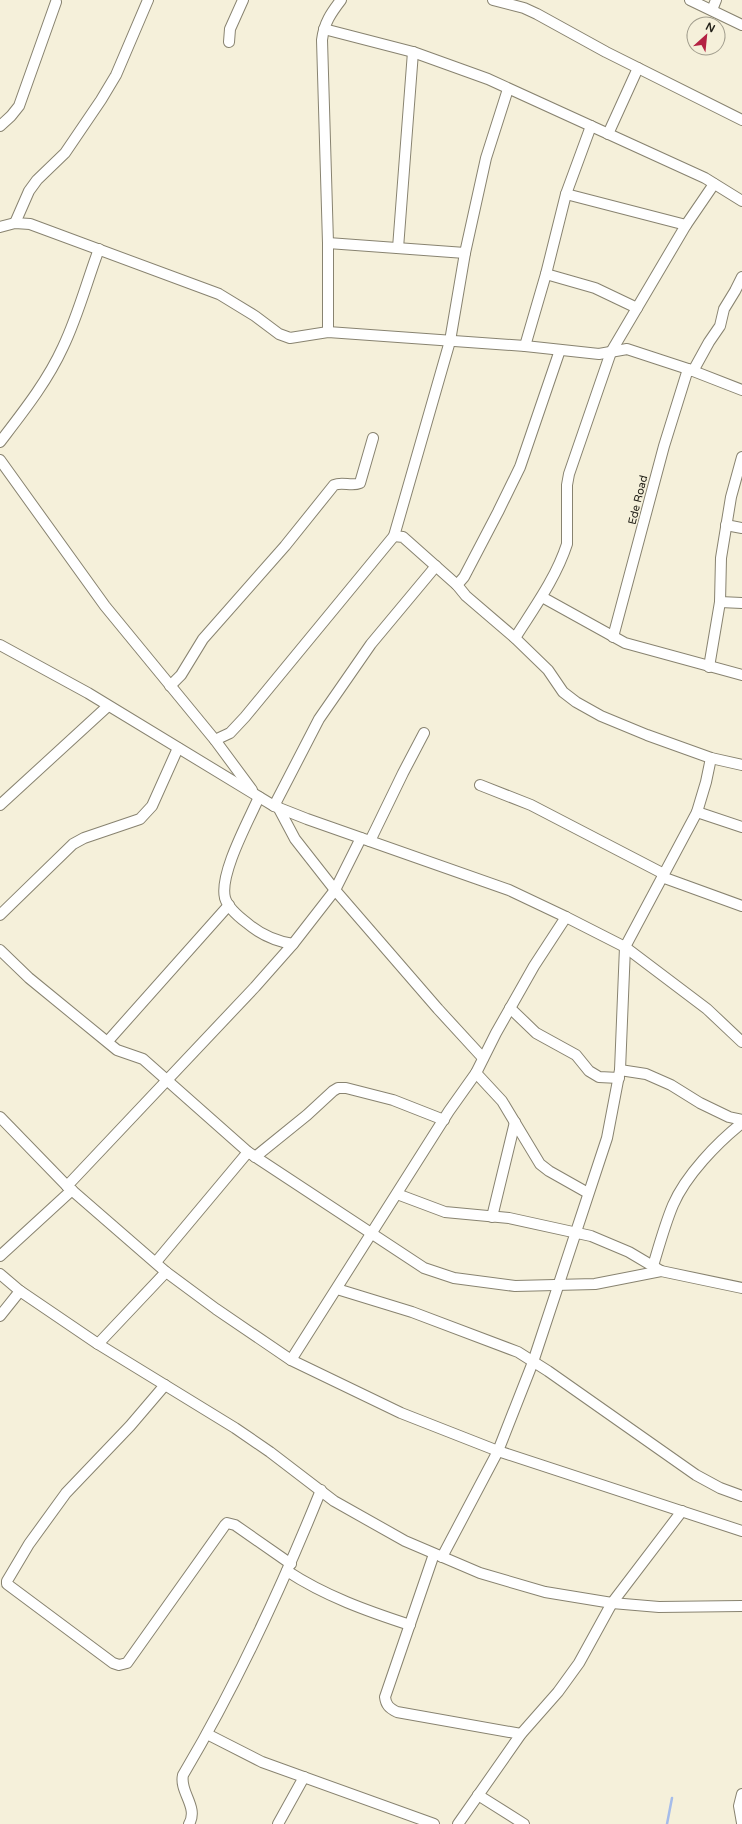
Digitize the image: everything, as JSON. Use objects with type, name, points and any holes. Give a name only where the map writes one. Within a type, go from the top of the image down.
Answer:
[{"type":"street","points":[[15,223],[29,192],[37,180],[65,153],[116,75],[148,0]]},
{"type":"street","points":[[229,42],[230,29],[243,0]]},
{"type":"street","points":[[328,332],[328,243],[322,40],[324,29],[330,15],[341,0]]},
{"type":"street","points":[[493,0],[524,8],[537,14],[638,68],[742,120]]},
{"type":"street","points":[[690,0],[742,24]]},
{"type":"street","points":[[712,10],[716,0]]},
{"type":"street","points":[[0,126],[19,106],[56,2]]},
{"type":"street","points":[[324,29],[413,52],[488,79],[684,168],[742,201]]},
{"type":"street","points":[[398,248],[413,52]]},
{"type":"street","points":[[608,134],[638,68]]},
{"type":"street","points":[[215,740],[230,733],[245,717],[394,536],[450,341],[465,253],[486,158],[508,88]]},
{"type":"street","points":[[524,346],[546,274],[566,194],[591,126]]},
{"type":"street","points":[[515,638],[542,597],[567,544],[567,485],[569,474],[611,352],[686,225],[714,184]]},
{"type":"street","points":[[566,194],[686,225]]},
{"type":"street","points":[[0,227],[15,223],[30,224],[218,294],[255,316],[279,334],[290,338],[328,332],[524,346],[599,354],[627,349],[690,370],[742,390]]},
{"type":"street","points":[[328,243],[465,253]]},
{"type":"street","points":[[0,442],[30,403],[48,376],[64,347],[99,249]]},
{"type":"street","points":[[546,274],[595,288],[637,308]]},
{"type":"street","name":"Ede Road","points":[[613,637],[664,446],[690,370],[720,326],[724,309],[739,293],[742,277]]},
{"type":"street","points":[[457,585],[464,577],[520,467],[560,350]]},
{"type":"street","points":[[170,686],[180,675],[204,639],[285,546],[334,485],[340,482],[356,485],[360,483],[373,438]]},
{"type":"street","points":[[0,460],[105,606],[215,740],[257,796]]},
{"type":"street","points":[[709,667],[720,602],[721,558],[726,525],[731,497],[741,462]]},
{"type":"street","points":[[726,525],[742,528]]},
{"type":"street","points":[[394,536],[403,537],[457,585],[466,596],[515,638],[548,670],[562,692],[576,702],[601,716],[647,735],[711,758],[742,765]]},
{"type":"street","points":[[276,807],[319,719],[371,644],[436,566]]},
{"type":"street","points":[[542,597],[625,643],[742,675]]},
{"type":"street","points":[[720,602],[742,603]]},
{"type":"street","points":[[0,645],[108,706],[276,807],[306,819],[509,890],[625,947],[706,1009],[742,1042]]},
{"type":"street","points":[[0,805],[108,706]]},
{"type":"street","points":[[0,1256],[70,1188],[167,1080],[255,988],[294,944],[334,890],[366,840],[424,734]]},
{"type":"street","points":[[0,916],[73,844],[84,838],[140,819],[146,814],[152,806],[178,748]]},
{"type":"street","points":[[520,1734],[397,1712],[390,1709],[386,1704],[385,1697],[410,1625],[438,1555],[498,1451],[533,1362],[607,1138],[620,1074],[625,947],[697,812],[711,758]]},
{"type":"street","points":[[480,785],[531,806],[663,876],[742,906]]},
{"type":"street","points":[[257,796],[231,863],[225,884],[225,898],[238,917],[251,927],[276,941],[294,944]]},
{"type":"street","points":[[276,807],[295,840],[334,890],[483,1058]]},
{"type":"street","points":[[697,812],[742,827]]},
{"type":"street","points":[[108,1041],[229,905]]},
{"type":"street","points":[[291,1360],[444,1120],[476,1074],[483,1058],[534,966],[566,917]]},
{"type":"street","points":[[0,950],[29,978],[108,1041],[117,1050],[143,1060],[252,1154],[424,1268],[454,1278],[515,1286],[595,1284],[657,1268]]},
{"type":"street","points":[[510,1008],[536,1033],[576,1055],[589,1071],[599,1077],[620,1074],[646,1074],[671,1085],[700,1103],[742,1122],[726,1135],[686,1182],[673,1205],[657,1268]]},
{"type":"street","points":[[476,1074],[502,1101],[540,1164],[588,1193]]},
{"type":"street","points":[[156,1262],[252,1154],[307,1115],[338,1088],[346,1088],[393,1100],[444,1120]]},
{"type":"street","points":[[0,1117],[70,1188],[166,1272],[216,1309],[291,1360],[402,1414],[498,1451],[742,1531]]},
{"type":"street","points":[[492,1217],[515,1122]]},
{"type":"street","points":[[397,1194],[445,1212],[509,1218],[591,1236],[629,1252],[657,1268],[742,1288]]},
{"type":"street","points":[[98,1344],[166,1272]]},
{"type":"street","points":[[0,1274],[20,1291],[98,1344],[270,1452],[334,1501],[399,1538],[480,1573],[545,1592],[612,1603],[659,1607],[742,1606]]},
{"type":"street","points":[[337,1289],[426,1317],[518,1352],[696,1475],[720,1488],[742,1496]]},
{"type":"street","points":[[0,1316],[20,1291]]},
{"type":"street","points":[[165,1385],[130,1426],[66,1493],[30,1544],[7,1581],[7,1584],[113,1664],[119,1665],[127,1662],[225,1524],[228,1523],[235,1525],[289,1567],[305,1582],[337,1598],[410,1625]]},
{"type":"street","points":[[189,1824],[192,1813],[181,1782],[183,1775],[207,1734],[250,1652],[289,1567],[320,1490]]},
{"type":"street","points":[[458,1824],[520,1734],[558,1692],[574,1668],[612,1603],[682,1511]]},
{"type":"street","points":[[207,1734],[262,1762],[434,1824]]},
{"type":"street","points":[[278,1824],[304,1777]]},
{"type":"street","points":[[478,1794],[524,1824]]},
{"type":"street","points":[[742,1794],[740,1806],[742,1823]]},
{"type":"waterway","points":[[667,1824],[672,1798]]}]
